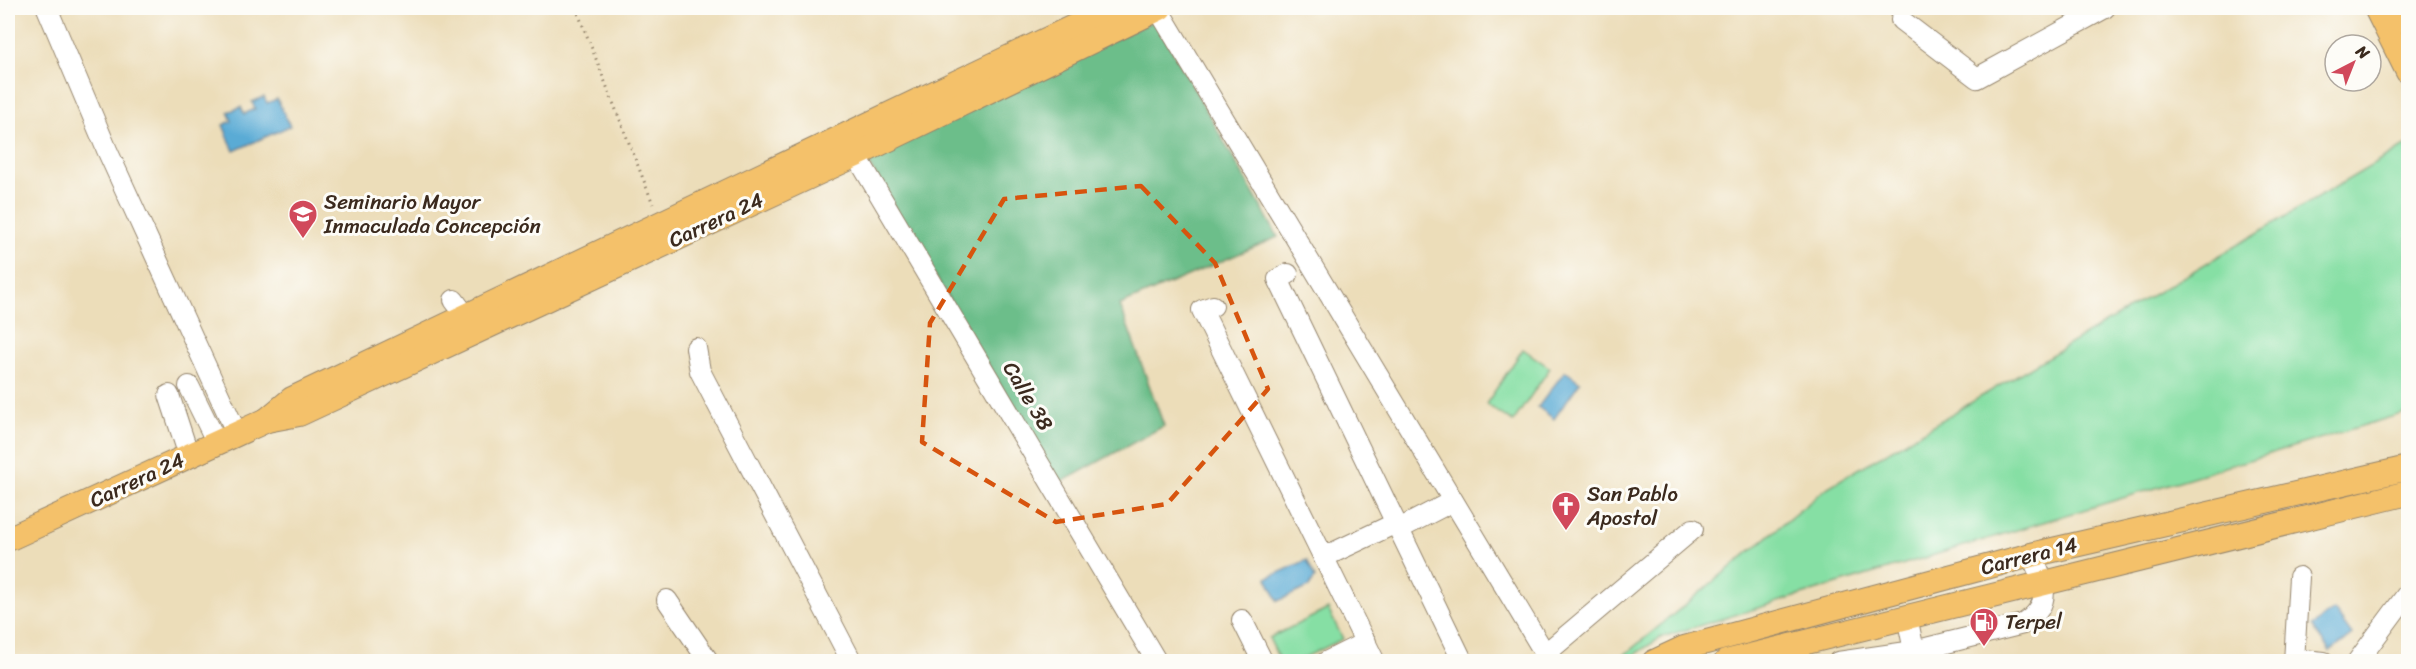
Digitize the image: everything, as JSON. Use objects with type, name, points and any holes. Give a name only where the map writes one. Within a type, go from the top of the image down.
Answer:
[{"type":"main road","name":"Carrera 24","points":[[8,539],[267,420],[292,399],[1113,8]]},
{"type":"main road","name":"Carrera 24","points":[[465,316],[856,154],[1158,8]]},
{"type":"main road","points":[[2376,8],[2409,72]]},
{"type":"main road","points":[[2401,8],[2409,22]]},
{"type":"main road","name":"Carrera 14","points":[[1654,662],[1684,648],[2031,555],[2409,468]]},
{"type":"main road","name":"Carrera 14","points":[[1726,662],[1785,655],[1907,616],[2044,581],[2406,499]]},
{"type":"street","points":[[47,8],[227,438]]},
{"type":"street","points":[[1158,8],[1547,658],[1693,529]]},
{"type":"street","points":[[1901,20],[1977,78],[2105,8]]},
{"type":"street","name":"Calle 38","points":[[856,154],[1157,662]]},
{"type":"street","points":[[1288,274],[1278,279],[1463,662]]},
{"type":"street","points":[[1214,306],[1202,310],[1376,662]]},
{"type":"street","points":[[696,348],[700,371],[852,662]]},
{"type":"street","points":[[189,386],[227,438]]},
{"type":"street","points":[[169,395],[189,456]]},
{"type":"street","points":[[1324,557],[1450,496]]},
{"type":"street","points":[[1838,662],[1914,651],[2023,624],[2037,614],[2043,601],[2044,581],[2031,555]]},
{"type":"street","points":[[2299,577],[2294,660],[2324,662]]},
{"type":"street","points":[[2357,662],[2409,593]]},
{"type":"street","points":[[667,600],[709,662]]},
{"type":"street","points":[[1907,616],[1914,651]]},
{"type":"street","points":[[1242,620],[1263,662]]},
{"type":"street","points":[[1326,662],[1366,642]]},
{"type":"path","points":[[576,8],[661,222]]},
{"type":"highlighted area","points":[[1141,186],[1215,263],[1268,389],[1167,504],[1056,522],[922,442],[930,323],[1004,199]]},
{"type":"green space","points":[[1155,20],[1278,237],[1120,305],[1164,426],[1058,484],[866,159]]},
{"type":"green space","points":[[2408,144],[2408,412],[1662,637],[1624,661],[1617,661],[1828,487]]},
{"type":"green space","points":[[1523,349],[1550,368],[1513,422],[1486,404]]},
{"type":"green space","points":[[1328,609],[1343,639],[1297,661],[1280,661],[1269,638]]},
{"type":"water","points":[[264,97],[267,103],[277,99],[290,126],[234,151],[223,125],[232,121],[228,112],[241,107],[244,114],[255,109],[252,102]]},
{"type":"water","points":[[1565,371],[1580,382],[1554,419],[1538,407]]},
{"type":"water","points":[[1307,560],[1315,578],[1309,587],[1278,601],[1267,578]]},
{"type":"water","points":[[2334,610],[2352,635],[2330,652],[2312,626]]},
{"type":"place","name":"Seminario Mayor Inmaculada Concepción","points":[[303,240]]},
{"type":"place","name":"San Pablo Apostol","points":[[1566,532]]},
{"type":"place","name":"Terpel","points":[[1984,648]]}]
